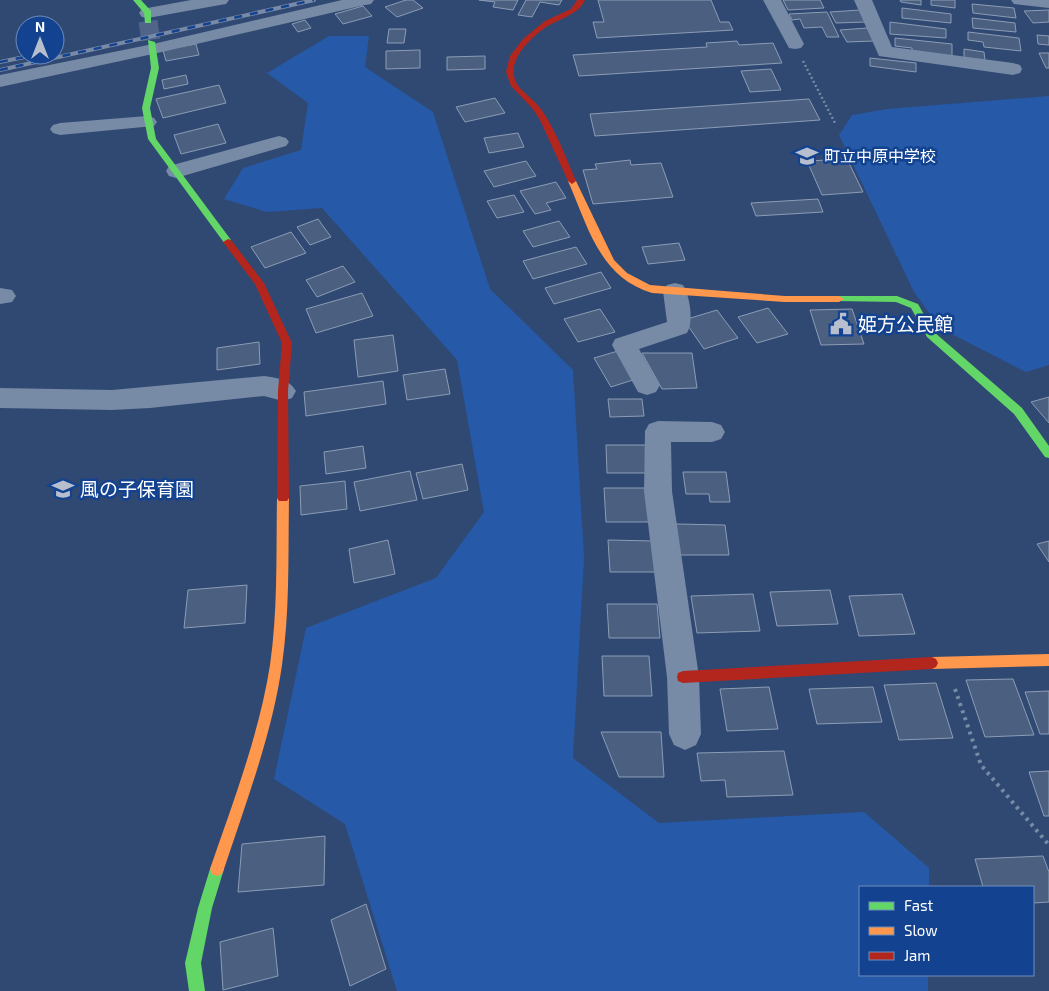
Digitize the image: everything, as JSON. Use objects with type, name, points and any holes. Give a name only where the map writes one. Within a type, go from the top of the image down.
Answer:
[{"type":"street","points":[[144,11],[220,0]]},
{"type":"street","points":[[0,81],[364,0]]},
{"type":"street","points":[[581,0],[579,7],[571,13],[554,18],[527,39],[514,53],[510,72],[515,88],[538,110],[611,262],[622,276],[636,285],[652,290],[785,300],[897,299],[915,306],[930,334],[1018,411],[1046,446]]},
{"type":"street","points":[[772,0],[795,44]]},
{"type":"street","points":[[863,0],[885,52],[1013,69]]},
{"type":"street","points":[[1020,0],[1049,4]]},
{"type":"street","points":[[152,46],[155,68],[146,108],[147,122],[152,139],[259,283],[287,343],[283,391],[282,613],[276,666],[266,716],[205,908],[193,963],[197,991]]},
{"type":"street","points":[[60,129],[147,122]]},
{"type":"street","points":[[176,172],[279,142]]},
{"type":"street","points":[[647,385],[624,346],[679,327],[675,291]]},
{"type":"street","points":[[0,398],[112,400],[264,386],[275,387],[283,391]]},
{"type":"street","points":[[685,734],[683,677],[658,491],[658,431],[712,432]]},
{"type":"street","points":[[683,677],[946,662],[1049,660]]},
{"type":"path","points":[[795,44],[836,124]]},
{"type":"path","points":[[946,662],[981,765],[1049,845]]},
{"type":"shaded area","points":[[329,36],[369,36],[365,67],[433,112],[490,289],[573,370],[584,558],[573,758],[659,823],[864,812],[929,868],[929,886],[859,886],[859,976],[928,976],[928,991],[397,991],[345,824],[274,779],[306,628],[436,578],[484,512],[457,360],[322,208],[267,212],[224,199],[243,168],[301,150],[308,103],[267,73]]},
{"type":"shaded area","points":[[1049,96],[1049,365],[1026,372],[940,328],[914,292],[839,135],[852,115],[887,109]]},
{"type":"building","points":[[406,0],[413,0],[423,8],[397,17],[385,7]]},
{"type":"building","points":[[479,0],[518,0],[513,10],[493,7],[495,2]]},
{"type":"building","points":[[526,0],[562,0],[559,5],[540,2],[532,17],[518,15]]},
{"type":"building","points":[[598,0],[711,0],[720,22],[729,22],[733,30],[597,38],[593,22],[604,22]]},
{"type":"building","points":[[783,0],[820,0],[824,8],[788,10]]},
{"type":"building","points":[[900,0],[921,0],[921,5],[901,2]]},
{"type":"building","points":[[931,0],[955,0],[955,8],[931,5]]},
{"type":"building","points":[[972,4],[1014,8],[1016,18],[973,13]]},
{"type":"building","points":[[363,6],[372,16],[343,24],[335,14]]},
{"type":"building","points":[[902,8],[951,14],[951,23],[902,18]]},
{"type":"building","points":[[860,10],[866,22],[836,23],[830,12]]},
{"type":"building","points":[[1049,10],[1049,22],[1033,23],[1024,11]]},
{"type":"building","points":[[827,12],[839,37],[827,37],[822,27],[804,28],[800,19],[792,20],[789,14]]},
{"type":"building","points":[[972,18],[1015,23],[1016,32],[973,28]]},
{"type":"building","points":[[305,20],[311,28],[298,32],[292,24]]},
{"type":"building","points":[[890,22],[946,29],[946,38],[890,34]]},
{"type":"building","points":[[867,28],[874,41],[847,42],[840,30]]},
{"type":"building","points":[[389,29],[406,29],[404,43],[387,43]]},
{"type":"building","points":[[968,32],[1019,38],[1021,51],[984,47],[983,42],[968,40]]},
{"type":"building","points":[[1037,35],[1049,36],[1049,45],[1038,44]]},
{"type":"building","points":[[895,38],[952,44],[952,57],[912,52],[912,48],[895,46]]},
{"type":"building","points":[[737,41],[739,45],[773,43],[782,63],[579,76],[573,55],[707,47],[706,43]]},
{"type":"building","points":[[196,44],[199,55],[166,61],[163,50]]},
{"type":"building","points":[[964,49],[984,52],[985,60],[964,58]]},
{"type":"building","points":[[420,50],[420,68],[386,69],[386,51]]},
{"type":"building","points":[[1039,53],[1049,53],[1049,68],[1046,68]]},
{"type":"building","points":[[485,56],[485,69],[447,70],[447,57]]},
{"type":"building","points":[[870,58],[916,63],[916,72],[870,66]]},
{"type":"building","points":[[771,69],[781,90],[750,92],[741,71]]},
{"type":"building","points":[[186,75],[188,84],[164,89],[162,80]]},
{"type":"building","points":[[219,85],[226,103],[163,118],[156,99]]},
{"type":"building","points":[[495,98],[505,113],[465,122],[456,107]]},
{"type":"building","points":[[809,99],[820,120],[595,136],[590,114]]},
{"type":"building","points":[[218,124],[226,143],[181,154],[174,135]]},
{"type":"building","points":[[518,133],[524,147],[489,153],[484,138]]},
{"type":"building","points":[[847,159],[863,192],[822,195],[807,161]]},
{"type":"building","points":[[630,160],[631,165],[661,163],[673,197],[593,204],[583,170],[597,169],[595,164]]},
{"type":"building","points":[[526,161],[536,176],[494,187],[484,171]]},
{"type":"building","points":[[556,182],[566,198],[546,203],[551,210],[535,214],[520,191]]},
{"type":"building","points":[[514,195],[524,212],[497,218],[487,201]]},
{"type":"building","points":[[818,199],[823,212],[756,216],[751,203]]},
{"type":"building","points":[[318,219],[331,237],[310,245],[297,227]]},
{"type":"building","points":[[559,221],[570,237],[533,247],[523,231]]},
{"type":"building","points":[[291,232],[306,253],[265,268],[251,247]]},
{"type":"building","points":[[679,243],[685,260],[648,264],[642,247]]},
{"type":"building","points":[[576,247],[587,264],[533,279],[523,261]]},
{"type":"building","points":[[343,266],[355,282],[317,297],[306,280]]},
{"type":"building","points":[[601,272],[611,288],[554,304],[545,288]]},
{"type":"building","points":[[362,293],[373,316],[316,333],[306,309]]},
{"type":"building","points":[[768,308],[788,334],[757,343],[738,317]]},
{"type":"building","points":[[600,309],[615,332],[578,342],[564,319]]},
{"type":"building","points":[[852,309],[864,344],[821,345],[810,310]]},
{"type":"building","points":[[717,310],[738,338],[704,349],[684,320]]},
{"type":"building","points":[[393,335],[398,371],[358,377],[354,340]]},
{"type":"building","points":[[259,342],[260,364],[217,370],[217,348]]},
{"type":"building","points":[[618,351],[636,379],[611,387],[594,358]]},
{"type":"building","points":[[642,353],[692,353],[697,388],[662,389]]},
{"type":"building","points":[[445,369],[450,394],[407,400],[403,375]]},
{"type":"building","points":[[383,381],[386,404],[306,416],[304,392]]},
{"type":"building","points":[[1049,397],[1049,423],[1031,402]]},
{"type":"building","points":[[608,399],[642,399],[644,416],[610,417]]},
{"type":"building","points":[[606,445],[648,445],[650,473],[607,473]]},
{"type":"building","points":[[363,446],[366,468],[326,474],[324,452]]},
{"type":"building","points":[[462,464],[468,490],[423,499],[416,473]]},
{"type":"building","points":[[410,471],[417,500],[360,511],[354,482]]},
{"type":"building","points":[[683,472],[726,472],[730,502],[710,502],[709,494],[686,494]]},
{"type":"building","points":[[345,481],[347,509],[301,515],[300,486]]},
{"type":"building","points":[[604,488],[647,488],[650,522],[606,522]]},
{"type":"building","points":[[676,524],[725,525],[729,555],[679,555]]},
{"type":"building","points":[[388,540],[395,574],[354,583],[349,549]]},
{"type":"building","points":[[608,540],[654,541],[656,572],[610,572]]},
{"type":"building","points":[[1049,541],[1049,562],[1037,544]]},
{"type":"building","points":[[247,585],[245,623],[184,628],[188,590]]},
{"type":"building","points":[[830,590],[838,624],[777,626],[770,592]]},
{"type":"building","points":[[753,594],[760,631],[697,633],[691,596]]},
{"type":"building","points":[[902,594],[915,634],[859,636],[849,596]]},
{"type":"building","points":[[607,604],[657,604],[660,638],[609,638]]},
{"type":"building","points":[[602,656],[649,656],[652,696],[604,696]]},
{"type":"building","points":[[1013,679],[1034,735],[985,737],[966,680]]},
{"type":"building","points":[[936,683],[953,738],[899,740],[884,685]]},
{"type":"building","points":[[769,687],[778,729],[727,731],[720,689]]},
{"type":"building","points":[[873,687],[882,722],[817,724],[809,689]]},
{"type":"building","points":[[1049,691],[1049,734],[1040,734],[1025,692]]},
{"type":"building","points":[[601,732],[661,732],[664,777],[619,777]]},
{"type":"building","points":[[784,751],[793,795],[727,797],[725,780],[701,781],[697,753]]},
{"type":"building","points":[[1049,771],[1049,816],[1044,816],[1029,772]]},
{"type":"building","points":[[325,836],[324,885],[238,892],[242,844]]},
{"type":"building","points":[[1043,856],[1049,872],[1049,902],[1034,903],[1034,886],[983,886],[975,859]]},
{"type":"building","points":[[366,904],[386,969],[350,986],[331,920]]},
{"type":"building","points":[[273,928],[278,976],[223,990],[220,942]]},
{"type":"tunnel","points":[[148,21],[151,42]]},
{"type":"railway","points":[[0,70],[314,0]]},
{"type":"railway","points":[[0,62],[15,59]]},
{"type":"traffic: fast","points":[[137,0],[148,13],[148,21]]},
{"type":"traffic: fast","points":[[151,42],[155,68],[146,108],[152,139],[228,242]]},
{"type":"traffic: fast","points":[[839,299],[897,299],[915,306],[930,334],[1018,411],[1049,454]]},
{"type":"traffic: fast","points":[[197,991],[193,963],[205,908],[217,869]]},
{"type":"traffic: slow","points":[[572,181],[595,233],[611,262],[624,275],[646,288],[652,290],[785,299],[839,299]]},
{"type":"traffic: slow","points":[[217,869],[259,743],[276,665],[282,582],[283,498]]},
{"type":"traffic: slow","points":[[932,663],[1049,660]]},
{"type":"traffic: jam","points":[[572,181],[544,120],[535,107],[514,85],[510,72],[514,56],[525,40],[548,22],[577,8],[581,0]]},
{"type":"traffic: jam","points":[[228,242],[259,283],[287,343],[283,391],[283,498]]},
{"type":"traffic: jam","points":[[683,677],[932,663]]},
{"type":"place","name":"町立中原中学校","points":[[807,156]]},
{"type":"place","name":"姫方公民館","points":[[841,324]]},
{"type":"place","name":"風の子保育園","points":[[63,489]]}]
